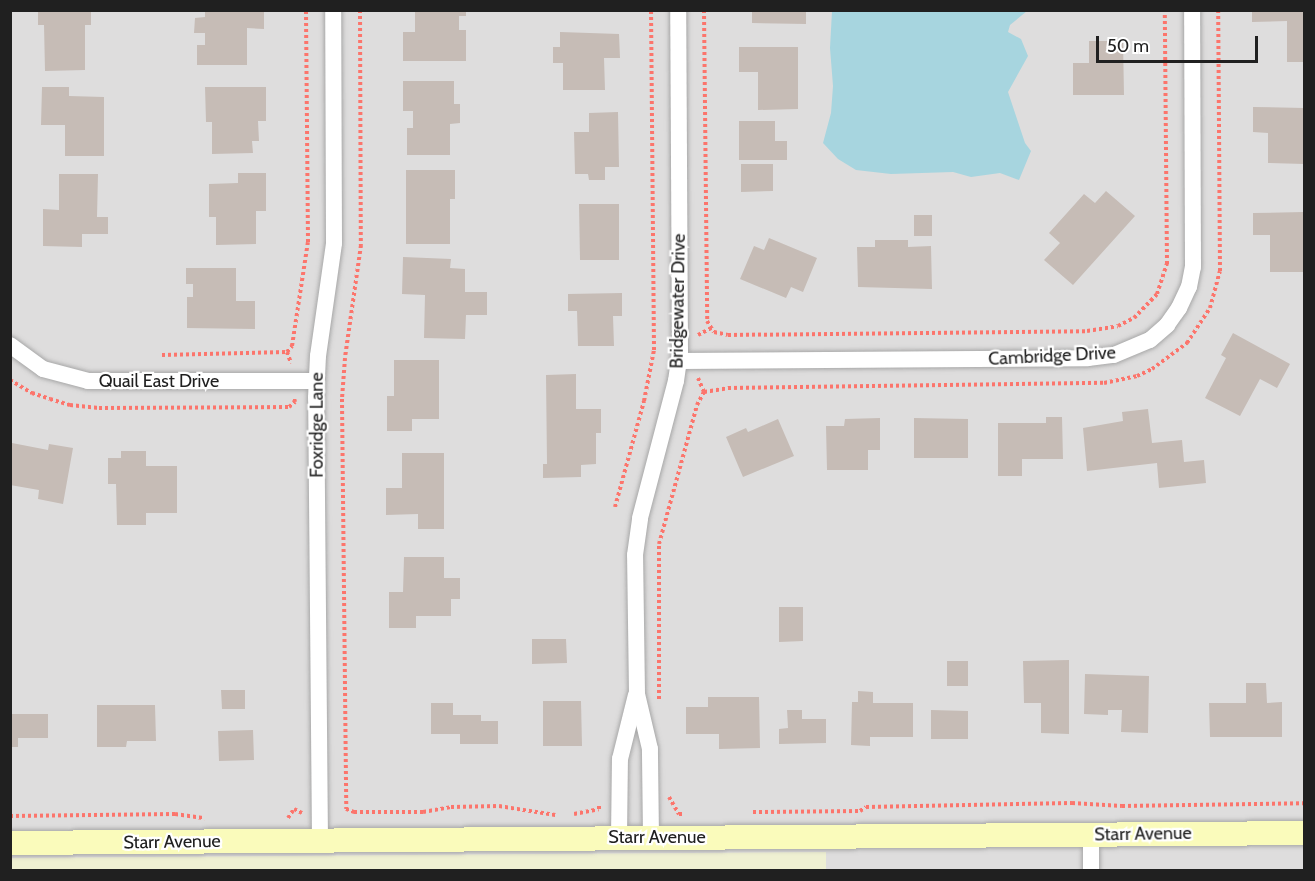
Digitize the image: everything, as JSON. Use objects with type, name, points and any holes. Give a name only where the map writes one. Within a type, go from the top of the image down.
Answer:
[{"type":"street","name":"Foxridge Lane","points":[[320,841],[316,381],[335,237],[333,10]]},
{"type":"street","name":"Bridgewater Drive","points":[[651,837],[650,749],[637,694],[636,542],[679,362],[678,10]]},
{"type":"street","name":"Cambridge Drive","points":[[679,362],[1088,358],[1120,353],[1150,340],[1167,325],[1179,309],[1189,287],[1193,267],[1192,10]]},
{"type":"street","name":"Quail East Drive","points":[[10,345],[43,369],[88,381],[316,381]]},
{"type":"street","name":"Bridgewater Drive","points":[[619,837],[621,749],[637,694]]},
{"type":"street","name":"Starr Avenue","points":[[10,843],[1305,833]]},
{"type":"street","points":[[1091,835],[1091,870]]},
{"type":"path","points":[[162,355],[285,353],[292,346],[308,242],[306,10]]},
{"type":"path","points":[[277,818],[288,818],[294,809],[300,813],[341,813],[346,808],[342,399],[345,358],[361,245],[360,10]]},
{"type":"path","points":[[615,507],[644,401],[654,350],[651,10]]},
{"type":"path","points":[[704,10],[707,321],[714,332],[728,335],[1087,331],[1118,326],[1134,318],[1157,294],[1167,264],[1165,10]]},
{"type":"path","points":[[659,707],[659,544],[697,405],[704,392],[728,388],[1104,383],[1137,376],[1152,369],[1187,343],[1210,308],[1220,265],[1218,10]]},
{"type":"path","points":[[651,798],[668,796],[679,814],[691,813]]},
{"type":"path","points":[[570,815],[598,809],[602,797],[620,798]]},
{"type":"path","points":[[750,812],[860,811],[866,807],[1072,803],[1122,806],[1305,803]]},
{"type":"path","points":[[346,808],[354,812],[423,812],[451,807],[499,806],[564,816]]},
{"type":"path","points":[[10,816],[175,814],[212,819]]},
{"type":"shaded area","points":[[10,11],[1304,11],[1304,870],[826,870],[826,852],[11,858]]},
{"type":"green space","points":[[826,852],[826,870],[10,870],[11,858]]},
{"type":"water","points":[[832,11],[1027,11],[1010,25],[1008,32],[1021,39],[1028,56],[1008,92],[1025,143],[1031,151],[1019,180],[1000,173],[971,177],[953,172],[891,174],[856,170],[838,159],[823,143],[831,113],[833,86],[830,48]]},
{"type":"building","points":[[38,10],[91,10],[91,25],[85,25],[85,70],[45,71],[44,25],[38,25]]},
{"type":"building","points":[[205,10],[264,10],[264,29],[247,28],[247,65],[197,65],[197,45],[205,45],[205,33],[194,33],[195,18],[205,17]]},
{"type":"building","points":[[415,10],[466,10],[466,16],[459,16],[459,30],[466,30],[466,61],[403,61],[403,32],[415,32]]},
{"type":"building","points":[[752,10],[806,10],[806,24],[752,23]]},
{"type":"building","points":[[1252,10],[1304,10],[1304,62],[1287,62],[1287,21],[1252,22]]},
{"type":"building","points":[[560,32],[619,34],[620,58],[604,58],[605,90],[563,90],[563,63],[553,63],[553,47],[560,47]]},
{"type":"building","points":[[1089,41],[1123,41],[1124,95],[1073,95],[1073,63],[1089,63]]},
{"type":"building","points":[[739,47],[798,47],[798,109],[758,110],[758,72],[739,72]]},
{"type":"building","points":[[403,81],[454,81],[454,104],[460,104],[460,123],[450,124],[450,155],[407,155],[407,128],[413,128],[413,111],[403,111]]},
{"type":"building","points":[[42,87],[69,87],[69,96],[104,97],[104,156],[65,156],[65,125],[41,125]]},
{"type":"building","points":[[205,87],[266,87],[266,121],[258,121],[259,141],[252,141],[253,153],[212,154],[212,122],[206,122]]},
{"type":"building","points":[[1253,107],[1304,108],[1304,164],[1268,163],[1268,133],[1253,132]]},
{"type":"building","points":[[618,112],[619,167],[605,167],[605,180],[589,180],[588,174],[575,174],[574,132],[589,132],[589,113]]},
{"type":"building","points":[[739,121],[775,121],[775,141],[787,141],[787,160],[739,160]]},
{"type":"building","points":[[741,164],[773,164],[773,191],[741,192]]},
{"type":"building","points":[[406,170],[455,170],[455,199],[450,199],[450,244],[406,244]]},
{"type":"building","points":[[238,173],[266,173],[266,211],[256,211],[256,244],[216,245],[216,217],[209,217],[209,184],[238,183]]},
{"type":"building","points":[[59,174],[98,174],[97,217],[108,217],[108,234],[82,234],[82,247],[43,246],[43,209],[59,210]]},
{"type":"building","points":[[1106,191],[1135,216],[1073,285],[1044,260],[1060,243],[1049,233],[1084,194],[1095,203]]},
{"type":"building","points":[[579,204],[619,204],[619,260],[580,260]]},
{"type":"building","points":[[1304,212],[1304,272],[1270,272],[1270,235],[1253,235],[1253,213]]},
{"type":"building","points":[[914,215],[932,215],[932,236],[914,236]]},
{"type":"building","points":[[769,238],[817,258],[803,292],[791,287],[786,298],[740,279],[754,246],[764,250]]},
{"type":"building","points":[[875,240],[908,240],[908,247],[931,246],[932,289],[858,287],[857,247],[875,247]]},
{"type":"building","points":[[403,257],[451,259],[450,268],[465,269],[465,292],[487,292],[487,315],[466,315],[465,339],[424,338],[425,295],[402,294]]},
{"type":"building","points":[[186,268],[236,268],[236,301],[255,301],[255,329],[187,328],[187,297],[193,297],[193,284],[186,284]]},
{"type":"building","points":[[622,293],[622,316],[613,316],[614,346],[578,346],[577,311],[568,311],[568,294]]},
{"type":"building","points":[[1233,333],[1290,364],[1277,388],[1260,379],[1240,416],[1205,398],[1226,358],[1221,355]]},
{"type":"building","points":[[394,360],[439,360],[439,419],[412,419],[412,431],[387,431],[387,396],[394,396]]},
{"type":"building","points":[[576,374],[576,409],[601,409],[601,433],[596,433],[596,464],[581,465],[581,477],[543,478],[543,464],[547,464],[546,375]]},
{"type":"building","points":[[1148,409],[1152,443],[1182,440],[1184,462],[1204,460],[1206,483],[1159,488],[1157,463],[1087,471],[1083,428],[1123,421],[1122,412]]},
{"type":"building","points":[[1046,417],[1062,417],[1063,459],[1022,459],[1022,476],[998,476],[998,423],[1046,423]]},
{"type":"building","points":[[880,418],[880,450],[868,450],[868,470],[827,470],[826,426],[844,426],[845,419]]},
{"type":"building","points":[[914,418],[968,419],[968,458],[914,458]]},
{"type":"building","points":[[778,419],[794,456],[743,477],[726,437],[746,428],[748,432]]},
{"type":"building","points":[[12,443],[48,450],[49,444],[73,448],[63,504],[38,499],[39,490],[10,485]]},
{"type":"building","points":[[121,451],[146,451],[146,466],[177,466],[177,513],[146,513],[146,525],[117,525],[116,484],[108,484],[108,458],[121,458]]},
{"type":"building","points":[[402,453],[444,453],[444,529],[418,529],[418,514],[386,515],[386,488],[402,488]]},
{"type":"building","points":[[404,557],[444,557],[444,578],[460,578],[460,599],[451,599],[451,616],[416,616],[416,628],[389,628],[389,592],[403,592]]},
{"type":"building","points":[[779,607],[803,607],[803,641],[779,642]]},
{"type":"building","points":[[532,639],[566,639],[567,663],[532,664]]},
{"type":"building","points":[[1069,660],[1069,734],[1041,733],[1041,703],[1024,703],[1023,661]]},
{"type":"building","points":[[947,661],[968,661],[968,686],[947,686]]},
{"type":"building","points":[[1085,674],[1149,676],[1148,733],[1121,732],[1122,710],[1108,710],[1108,715],[1084,714]]},
{"type":"building","points":[[1246,683],[1266,683],[1267,703],[1282,702],[1282,737],[1210,737],[1209,703],[1246,703]]},
{"type":"building","points":[[221,690],[245,690],[245,709],[222,709]]},
{"type":"building","points":[[858,691],[873,692],[873,703],[913,703],[913,737],[870,737],[870,746],[851,745],[852,702],[858,702]]},
{"type":"building","points":[[708,697],[759,697],[760,748],[719,749],[719,734],[686,734],[686,707],[708,707]]},
{"type":"building","points":[[543,701],[581,701],[582,746],[543,746]]},
{"type":"building","points":[[431,703],[453,703],[453,715],[481,715],[481,721],[498,721],[498,744],[460,744],[460,734],[431,734]]},
{"type":"building","points":[[97,705],[155,705],[156,741],[127,741],[126,747],[97,747]]},
{"type":"building","points":[[787,710],[802,710],[802,719],[826,719],[826,743],[779,744],[779,729],[788,728]]},
{"type":"building","points":[[931,710],[968,711],[968,739],[931,739]]},
{"type":"building","points":[[10,714],[48,714],[48,738],[18,738],[18,747],[10,747]]},
{"type":"building","points":[[253,730],[254,760],[219,761],[218,731]]}]
